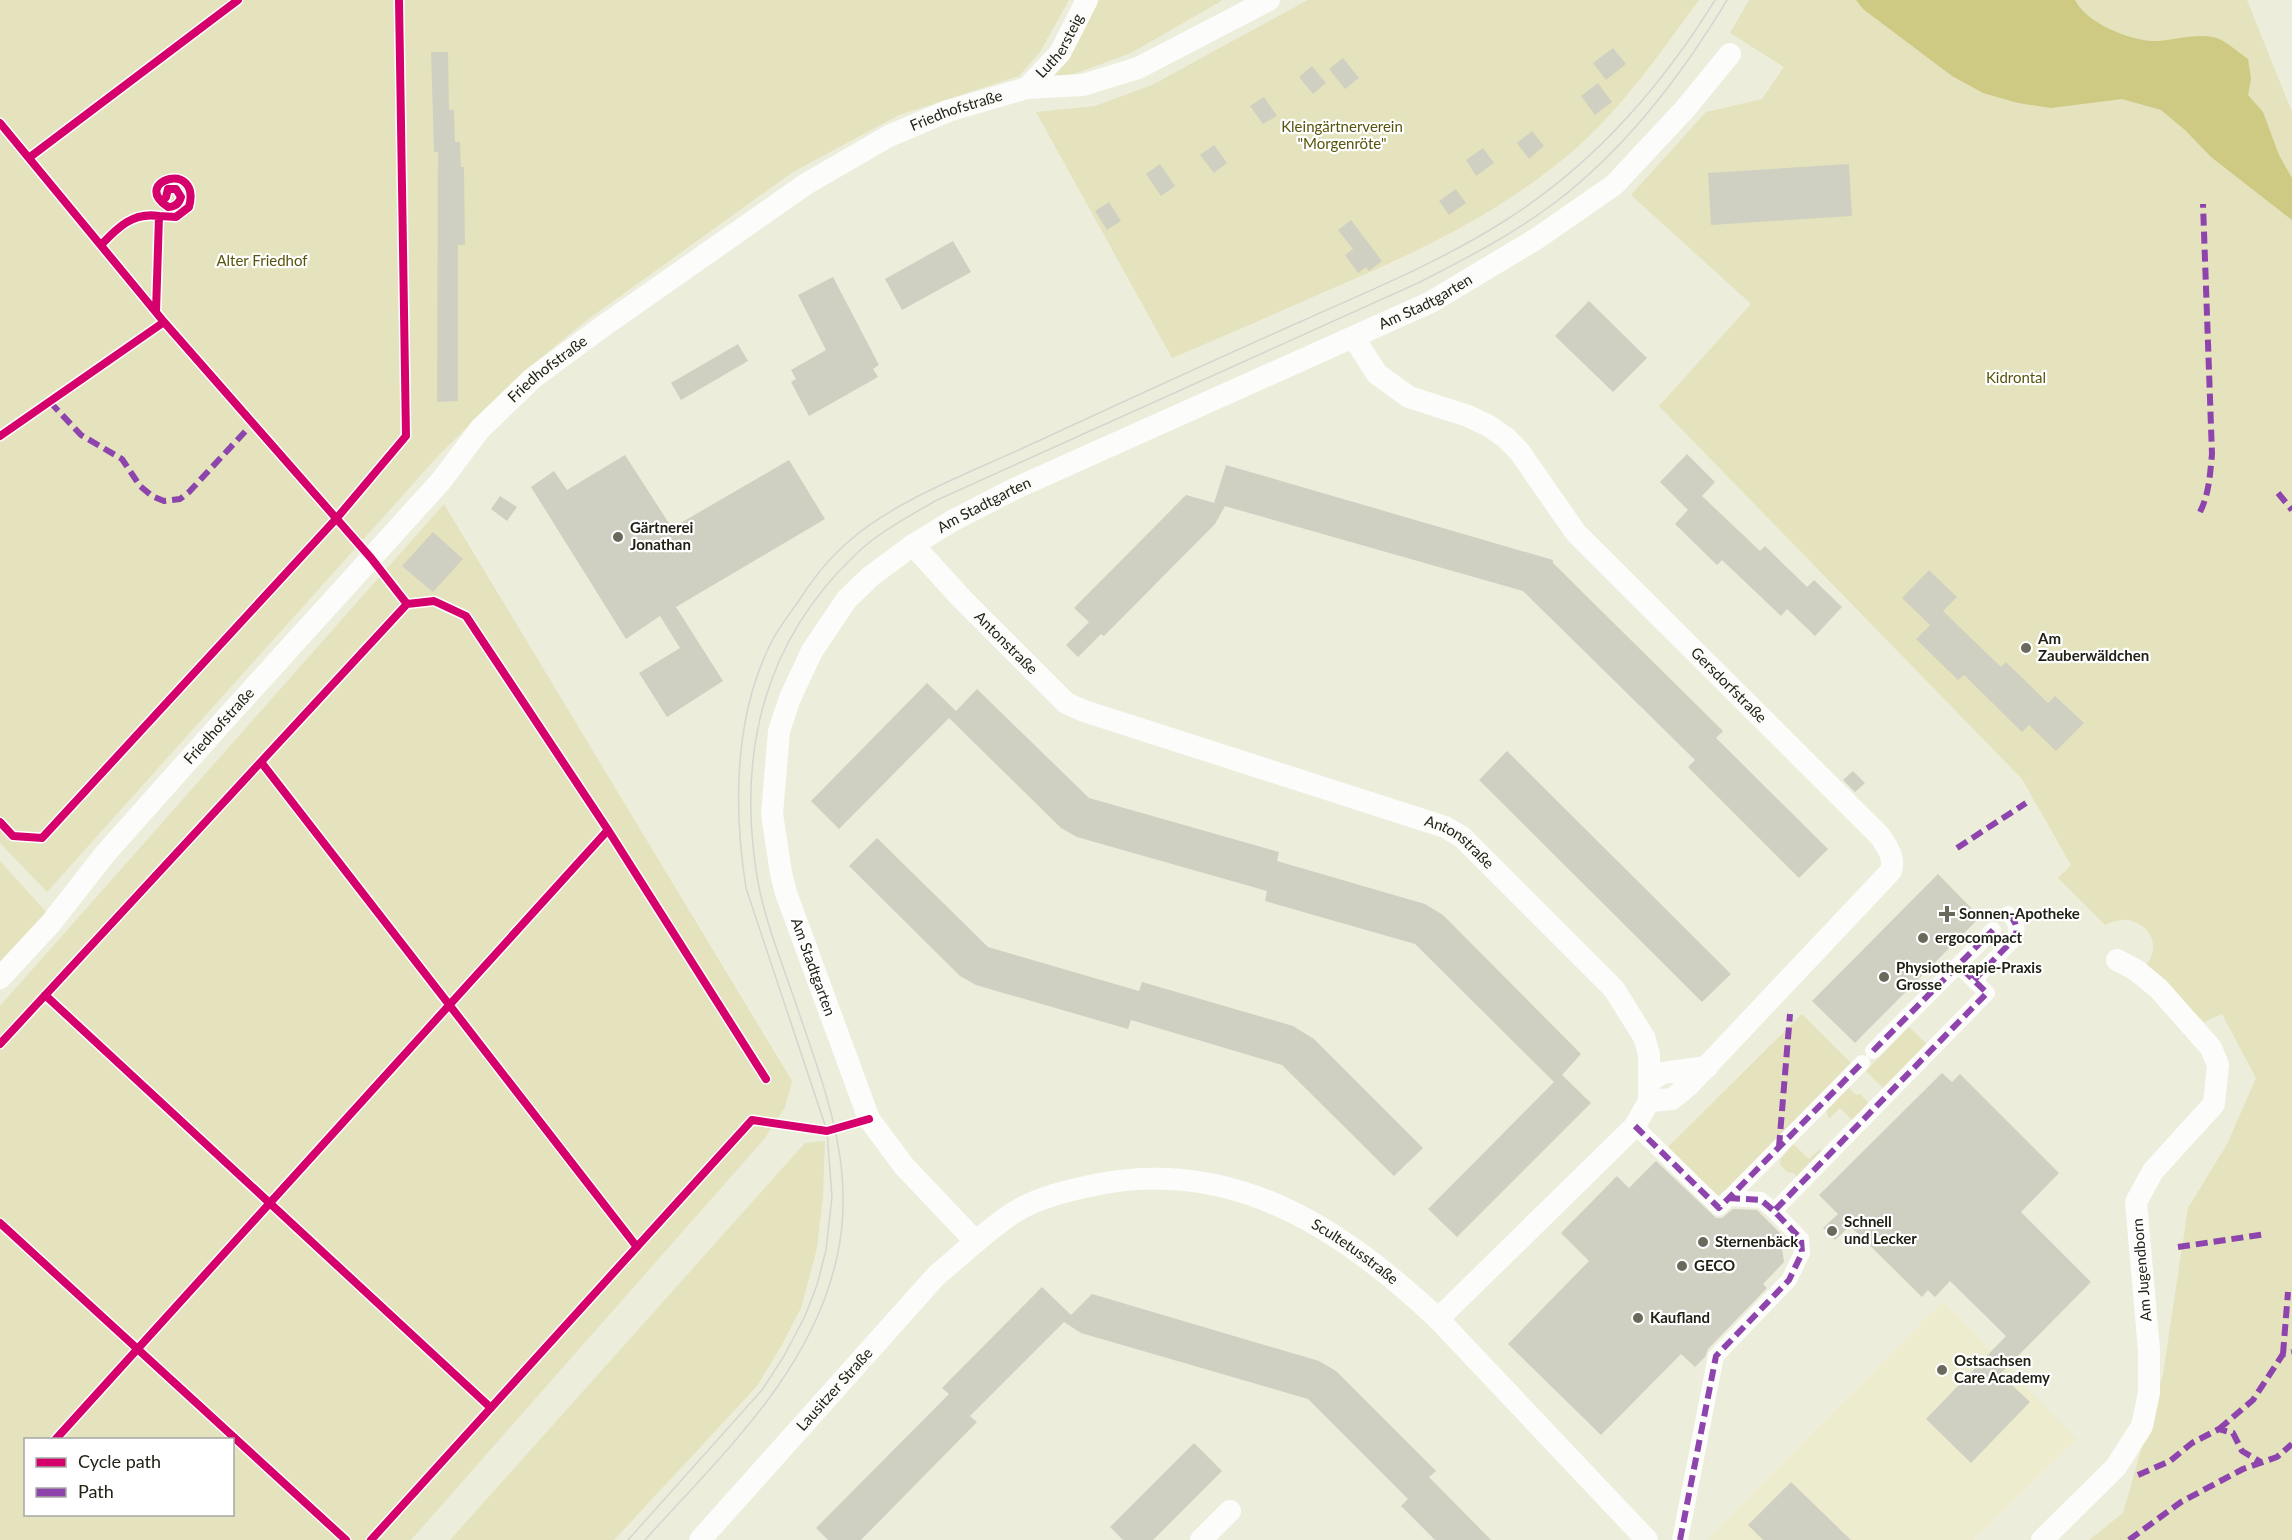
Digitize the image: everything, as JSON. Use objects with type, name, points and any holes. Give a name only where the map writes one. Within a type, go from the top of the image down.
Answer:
[{"type":"street","name":"Luthersteig","points":[[1027,88],[1060,53],[1087,0]]},
{"type":"street","name":"Friedhofstraße","points":[[0,978],[51,923],[105,854],[441,481],[480,429],[533,378],[806,184],[889,136],[948,111],[1027,88],[1083,85],[1138,68],[1269,0]]},
{"type":"street","name":"Am Stadtgarten","points":[[976,1242],[904,1166],[869,1119],[786,893],[772,814],[779,731],[790,698],[812,651],[847,599],[871,576],[913,545],[952,521],[1014,489],[1431,302],[1536,239],[1614,185],[1685,109],[1730,54]]},
{"type":"street","name":"Gersdorfstraße","points":[[1354,338],[1377,374],[1409,397],[1468,416],[1489,426],[1519,451],[1576,533],[1881,837],[1892,855],[1891,871],[1707,1066],[1672,1099],[1649,1091]]},
{"type":"street","name":"Antonstraße","points":[[913,545],[962,599],[1065,703],[1445,827],[1462,837],[1614,988],[1644,1037],[1649,1054],[1649,1091]]},
{"type":"street","points":[[1974,980],[2016,934],[2016,924],[2008,914]]},
{"type":"street","points":[[1635,1126],[1719,1208],[1993,930]]},
{"type":"street","name":"Am Jugendborn","points":[[2042,1540],[2116,1467],[2142,1426],[2149,1393],[2149,1350],[2136,1202],[2153,1171],[2214,1104],[2218,1065],[2211,1048],[2159,989],[2136,970],[2117,960]]},
{"type":"street","points":[[1774,1211],[1988,993],[1958,965]]},
{"type":"street","points":[[1438,1319],[1635,1126],[1649,1091]]},
{"type":"street","name":"Scultetusstraße","points":[[976,1242],[1013,1213],[1033,1203],[1080,1188],[1129,1179],[1160,1177],[1193,1180],[1254,1195],[1308,1220],[1366,1256],[1402,1284],[1438,1319],[1647,1540]]},
{"type":"street","points":[[1680,1540],[1716,1356],[1789,1280],[1802,1254],[1801,1239],[1761,1200],[1728,1198]]},
{"type":"street","name":"Lausitzer Straße","points":[[700,1540],[936,1276],[976,1242]]},
{"type":"street","points":[[1201,1540],[1230,1510]]},
{"type":"shaded area","points":[[1856,0],[2075,0],[2088,16],[2098,23],[2121,34],[2143,40],[2206,36],[2222,40],[2248,59],[2251,79],[2248,95],[2263,112],[2279,155],[2292,178],[2292,220],[2211,157],[2185,130],[2161,110],[2122,99],[2051,108],[2018,103],[1983,93],[1952,76],[1863,9]]},
{"type":"shaded area","name":"Ostsachsen Care Academy","points":[[1943,1301],[2077,1439],[1973,1540],[1707,1540]]},
{"type":"green space","name":"Alter Friedhof","points":[[0,0],[1069,0],[1040,52],[1019,76],[899,115],[793,172],[587,320],[521,374],[438,456],[47,892],[0,843]]},
{"type":"green space","points":[[1094,0],[1223,0],[1131,53],[1077,73],[1038,83]]},
{"type":"green space","name":"Kleingärtnerverein \"Morgenröte\"","points":[[1308,0],[1699,0],[1641,78],[1609,115],[1574,150],[1516,194],[1454,231],[1389,264],[1172,358],[1036,112],[1095,106],[1152,85]]},
{"type":"green space","name":"Kidrontal","points":[[1749,0],[2247,0],[2292,112],[2292,1540],[2089,1540],[2123,1513],[2163,1374],[2188,1208],[2227,1144],[2256,1078],[2222,1014],[2204,1022],[2145,966],[2153,952],[2153,945],[2152,938],[2143,926],[2128,920],[2105,925],[2058,878],[2071,865],[2022,779],[1659,406],[1751,304],[1631,195],[1706,112],[1762,99],[1784,67],[1730,33]]},
{"type":"green space","points":[[444,504],[792,1081],[785,1107],[765,1138],[411,1540],[0,1540],[0,1006]]},
{"type":"green space","points":[[0,861],[48,914],[0,966]]},
{"type":"green space","points":[[1802,1014],[1853,1065],[1722,1195],[1715,1195],[1668,1147]]},
{"type":"green space","points":[[1909,1027],[1928,1045],[1884,1089],[1866,1071]]},
{"type":"green space","points":[[1847,1086],[1856,1095],[1860,1094],[1869,1107],[1855,1123],[1840,1108],[1829,1119],[1826,1110]]},
{"type":"green space","points":[[825,1141],[823,1195],[817,1248],[801,1308],[780,1348],[757,1386],[614,1540],[450,1540],[805,1143]]},
{"type":"green space","points":[[1793,1144],[1809,1159],[1820,1149],[1822,1153],[1802,1181],[1781,1166],[1780,1160]]},
{"type":"building","points":[[1613,48],[1626,64],[1606,80],[1593,63]]},
{"type":"building","points":[[431,52],[448,52],[449,110],[454,110],[455,142],[460,142],[461,167],[464,167],[465,245],[458,245],[458,401],[437,402],[438,152],[434,152]]},
{"type":"building","points":[[1343,58],[1359,78],[1345,89],[1329,69]]},
{"type":"building","points":[[1312,66],[1326,83],[1313,94],[1299,77]]},
{"type":"building","points":[[1598,83],[1612,102],[1595,115],[1581,96]]},
{"type":"building","points":[[1264,97],[1277,116],[1263,124],[1250,106]]},
{"type":"building","points":[[1532,131],[1544,146],[1529,159],[1517,143]]},
{"type":"building","points":[[1214,145],[1227,163],[1214,173],[1200,155]]},
{"type":"building","points":[[1483,148],[1494,163],[1476,176],[1466,160]]},
{"type":"building","points":[[1160,164],[1175,186],[1161,196],[1146,174]]},
{"type":"building","points":[[1849,164],[1852,216],[1711,225],[1708,173]]},
{"type":"building","points":[[1456,189],[1466,203],[1449,215],[1439,201]]},
{"type":"building","points":[[1109,202],[1121,221],[1107,230],[1095,211]]},
{"type":"building","points":[[1351,220],[1382,261],[1369,271],[1366,267],[1358,273],[1345,255],[1353,249],[1338,230]]},
{"type":"building","points":[[953,241],[971,272],[902,310],[885,279]]},
{"type":"building","points":[[833,277],[879,365],[873,369],[878,377],[809,416],[791,382],[796,379],[791,370],[826,350],[798,295]]},
{"type":"building","points":[[1589,301],[1647,358],[1613,392],[1555,336]]},
{"type":"building","points":[[738,344],[748,361],[681,400],[671,383]]},
{"type":"building","points":[[1687,454],[1715,482],[1702,496],[1760,551],[1765,546],[1807,587],[1814,580],[1842,607],[1815,636],[1787,609],[1781,616],[1722,560],[1717,565],[1675,524],[1688,510],[1660,482]]},
{"type":"building","points":[[625,455],[672,528],[789,460],[825,519],[676,607],[723,681],[667,717],[639,673],[680,648],[660,616],[626,639],[531,487],[554,471],[567,490]]},
{"type":"building","points":[[1226,465],[1553,560],[1553,563],[1723,731],[1716,738],[1828,849],[1799,878],[1688,767],[1695,760],[1523,591],[1214,503]]},
{"type":"building","points":[[1186,495],[1225,506],[1215,524],[1104,636],[1101,634],[1078,657],[1066,645],[1089,622],[1074,608]]},
{"type":"building","points":[[500,496],[517,507],[507,521],[491,509]]},
{"type":"building","points":[[433,532],[463,559],[433,592],[402,566]]},
{"type":"building","points":[[1929,570],[1957,597],[1943,611],[2001,667],[2006,662],[2048,703],[2055,696],[2084,723],[2056,751],[2029,725],[2022,732],[1964,675],[1958,680],[1916,639],[1930,625],[1902,598]]},
{"type":"building","points":[[927,683],[956,711],[977,689],[1089,798],[1279,852],[1277,861],[1425,904],[1443,915],[1581,1054],[1562,1075],[1591,1103],[1457,1237],[1428,1209],[1554,1082],[1415,944],[1265,901],[1267,891],[1077,837],[1061,828],[949,718],[839,829],[811,801]]},
{"type":"building","points":[[1507,751],[1731,974],[1702,1002],[1479,780]]},
{"type":"building","points":[[1853,771],[1865,783],[1855,792],[1843,780]]},
{"type":"building","points":[[877,838],[988,947],[1139,991],[1142,982],[1293,1026],[1314,1039],[1423,1148],[1394,1176],[1282,1065],[1131,1020],[1128,1029],[976,985],[960,976],[849,866]]},
{"type":"building","points":[[1938,874],[1980,917],[1855,1043],[1812,1001]]},
{"type":"building","points":[[1942,1073],[1952,1082],[1960,1074],[2059,1173],[2021,1212],[2091,1282],[2000,1374],[2030,1402],[1971,1463],[1926,1419],[2006,1336],[1950,1281],[1935,1297],[1928,1290],[1922,1297],[1850,1226],[1835,1240],[1823,1228],[1838,1214],[1819,1195]]},
{"type":"building","name":"Kaufland","points":[[1656,1161],[1716,1218],[1722,1218],[1733,1209],[1757,1210],[1780,1233],[1784,1262],[1763,1284],[1767,1288],[1708,1349],[1705,1357],[1695,1367],[1681,1354],[1601,1435],[1508,1344],[1589,1261],[1561,1233],[1617,1176],[1629,1188]]},
{"type":"building","points":[[1042,1287],[1071,1315],[1092,1294],[1319,1361],[1336,1371],[1436,1471],[1429,1477],[1491,1540],[1435,1540],[1401,1506],[1408,1499],[1308,1399],[1081,1333],[1064,1322],[970,1416],[977,1422],[861,1540],[828,1540],[816,1528],[949,1394],[942,1388]]},
{"type":"building","points":[[1194,1443],[1222,1471],[1153,1540],[1123,1540],[1110,1527]]},
{"type":"building","points":[[1791,1482],[1851,1540],[1763,1540],[1748,1525]]},
{"type":"tram line","points":[[628,1540],[762,1390],[784,1356],[805,1316],[817,1285],[826,1250],[832,1197],[827,1131],[746,888],[739,825],[740,760],[751,696],[774,637],[809,586],[848,542],[908,501],[1406,274],[1457,249],[1506,220],[1567,175],[1623,122],[1672,63],[1715,0]]},
{"type":"tram line","points":[[645,1540],[733,1444],[785,1375],[807,1338],[825,1299],[837,1257],[842,1224],[843,1192],[841,1161],[835,1130],[818,1069],[764,909],[757,876],[752,830],[751,786],[755,743],[764,702],[779,662],[799,624],[825,588],[856,554],[884,532],[935,501],[1420,282],[1524,224],[1583,180],[1630,133],[1672,82],[1727,0]]},
{"type":"marked path","points":[[2200,512],[2210,477],[2212,454],[2203,204]]},
{"type":"marked path","points":[[50,402],[81,435],[122,459],[140,486],[152,496],[164,501],[180,499],[189,492],[253,423]]},
{"type":"marked path","points":[[2278,493],[2292,510]]},
{"type":"marked path","points":[[1957,848],[2026,803]]},
{"type":"marked path","points":[[1974,980],[2014,939],[2016,925],[2008,914]]},
{"type":"marked path","points":[[1873,1051],[1993,930]]},
{"type":"marked path","points":[[1680,1540],[1716,1356],[1789,1280],[1802,1253],[1801,1239],[1774,1211],[1987,993],[1958,965]]},
{"type":"marked path","points":[[1779,1147],[1790,1014]]},
{"type":"marked path","points":[[1635,1126],[1719,1208],[1862,1063]]},
{"type":"marked path","points":[[1728,1198],[1761,1200],[1774,1211]]},
{"type":"marked path","points":[[2178,1247],[2266,1234]]},
{"type":"marked path","points":[[2283,1354],[2288,1292]]},
{"type":"marked path","points":[[2219,1429],[2253,1400],[2283,1354],[2292,1352]]},
{"type":"marked path","points":[[2138,1475],[2170,1461],[2192,1443],[2219,1429],[2233,1433],[2242,1451],[2261,1462]]},
{"type":"marked path","points":[[2129,1540],[2181,1502],[2243,1469],[2277,1457],[2292,1444]]},
{"type":"cycle path","points":[[30,157],[238,0]]},
{"type":"cycle path","points":[[0,822],[13,836],[42,838],[336,519],[406,436],[399,0]]},
{"type":"cycle path","points":[[0,123],[164,322],[371,558],[407,604],[434,601],[466,616],[608,830],[766,1079]]},
{"type":"cycle path","points":[[159,216],[176,217],[189,207],[190,192],[186,183],[178,179],[169,179],[161,183],[157,189],[158,198],[168,207],[175,206],[179,202],[181,197],[176,189],[168,189],[166,197]]},
{"type":"cycle path","points":[[101,245],[127,222],[141,216],[159,216],[156,312]]},
{"type":"cycle path","points":[[0,436],[164,322]]},
{"type":"cycle path","points":[[0,1044],[407,604]]},
{"type":"cycle path","points":[[261,762],[637,1247]]},
{"type":"cycle path","points":[[57,1438],[608,830]]},
{"type":"cycle path","points":[[45,995],[491,1408]]},
{"type":"cycle path","points":[[371,1540],[752,1120],[827,1131],[869,1119]]},
{"type":"cycle path","points":[[0,1223],[346,1540]]},
{"type":"place","name":"Gärtnerei Jonathan","points":[[618,537]]},
{"type":"place","name":"Am Zauberwäldchen","points":[[2026,648]]},
{"type":"place","name":"Sonnen-Apotheke","points":[[1947,914]]},
{"type":"place","name":"ergocompact","points":[[1923,938]]},
{"type":"place","name":"Physiotherapie-Praxis Grosse","points":[[1884,977]]},
{"type":"place","name":"Schnell und Lecker","points":[[1832,1231]]},
{"type":"place","name":"Sternenbäck","points":[[1703,1242]]},
{"type":"place","name":"GECO","points":[[1682,1266]]},
{"type":"place","name":"Kaufland","points":[[1638,1318]]},
{"type":"place","name":"Ostsachsen Care Academy","points":[[1942,1370]]}]
